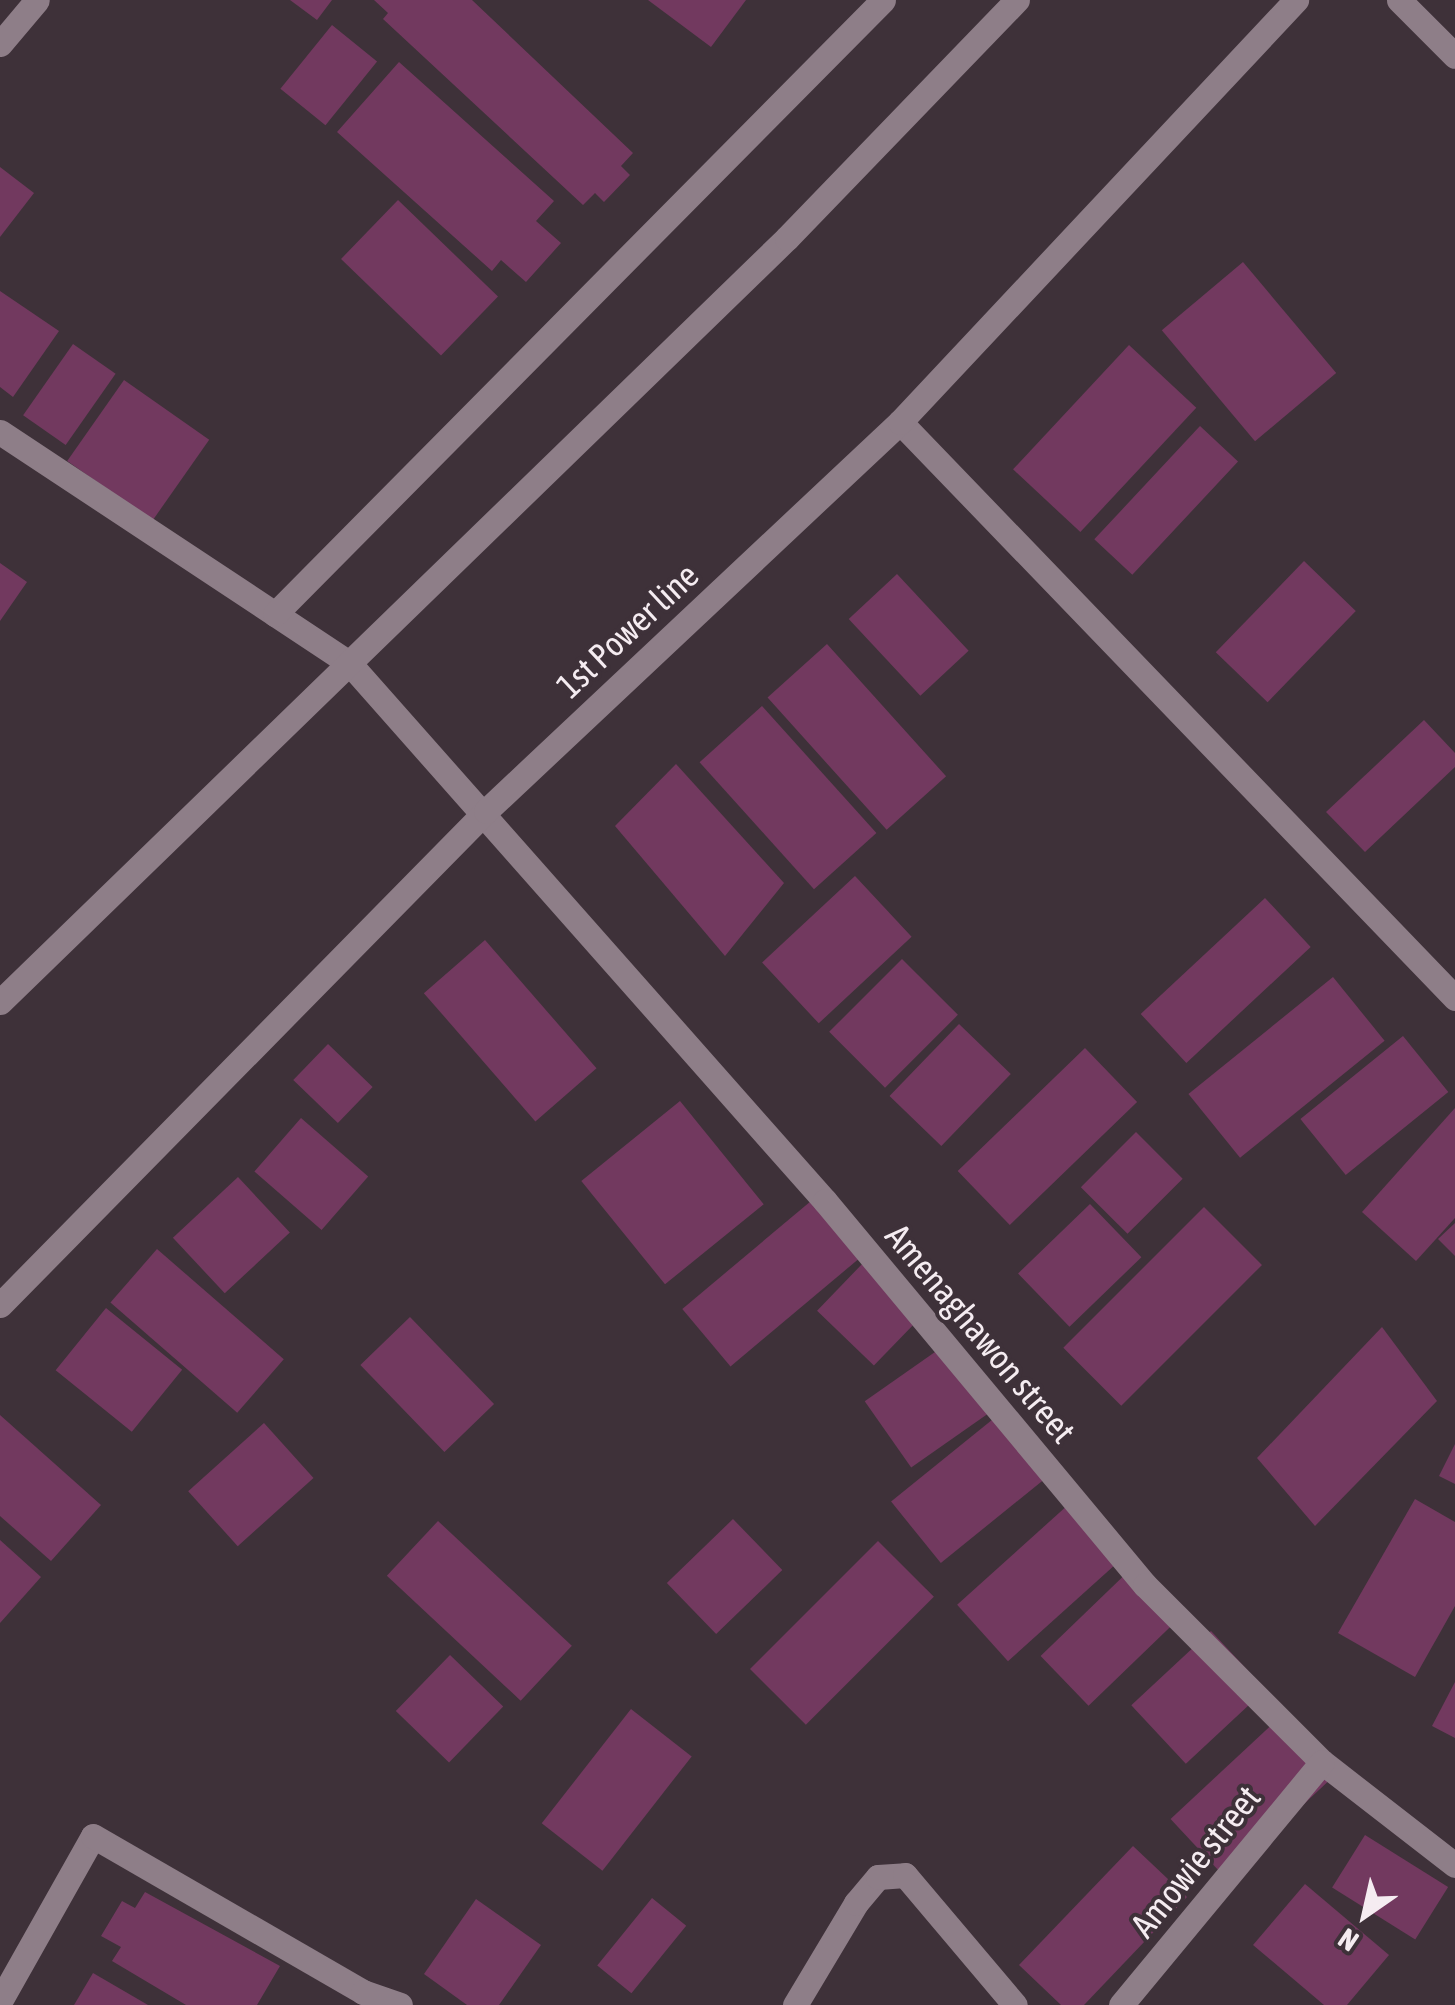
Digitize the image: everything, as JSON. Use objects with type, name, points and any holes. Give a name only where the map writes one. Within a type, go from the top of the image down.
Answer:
[{"type":"street","points":[[0,44],[38,0]]},
{"type":"street","points":[[275,614],[883,0]]},
{"type":"street","points":[[0,1002],[786,238],[1017,0]]},
{"type":"street","name":"1st Power line","points":[[0,1305],[486,812],[900,422],[1296,0]]},
{"type":"street","points":[[1399,0],[1455,56]]},
{"type":"street","points":[[900,422],[1455,998]]},
{"type":"street","name":"Amenaghawon street","points":[[0,432],[350,664],[486,812],[825,1202],[1146,1585],[1322,1762],[1455,1864]]},
{"type":"street","name":"Amowie street","points":[[1122,2005],[1322,1762]]},
{"type":"street","points":[[0,2000],[93,1836],[363,1992],[400,2005]]},
{"type":"street","points":[[795,2005],[856,1903],[878,1877],[905,1875],[1015,2005]]},
{"type":"building","points":[[290,0],[332,0],[317,20]]},
{"type":"building","points":[[374,0],[472,0],[633,153],[621,166],[630,175],[604,202],[595,193],[583,205],[383,19],[388,13]]},
{"type":"building","points":[[648,0],[746,0],[711,47]]},
{"type":"building","points":[[332,25],[377,62],[325,125],[280,89]]},
{"type":"building","points":[[399,62],[554,201],[536,221],[561,243],[526,282],[501,260],[492,271],[337,132]]},
{"type":"building","points":[[0,167],[34,193],[0,237]]},
{"type":"building","points":[[398,200],[498,297],[441,356],[341,259]]},
{"type":"building","points":[[1243,262],[1336,373],[1255,441],[1162,330]]},
{"type":"building","points":[[0,291],[59,331],[13,397],[0,387]]},
{"type":"building","points":[[73,344],[116,374],[66,445],[23,415]]},
{"type":"building","points":[[1129,345],[1196,408],[1080,532],[1013,469]]},
{"type":"building","points":[[124,380],[209,440],[152,521],[67,461]]},
{"type":"building","points":[[1200,426],[1238,461],[1132,575],[1094,539]]},
{"type":"building","points":[[1304,561],[1356,611],[1268,702],[1216,652]]},
{"type":"building","points":[[0,563],[27,582],[0,621]]},
{"type":"building","points":[[897,574],[969,651],[920,696],[849,619]]},
{"type":"building","points":[[827,644],[946,776],[887,830],[768,698]]},
{"type":"building","points":[[762,706],[876,833],[814,889],[700,762]]},
{"type":"building","points":[[1424,720],[1455,753],[1455,767],[1365,852],[1326,812]]},
{"type":"building","points":[[676,764],[784,883],[725,956],[615,826]]},
{"type":"building","points":[[855,876],[912,937],[819,1023],[762,963]]},
{"type":"building","points":[[1265,898],[1311,947],[1186,1063],[1141,1014]]},
{"type":"building","points":[[485,940],[597,1068],[535,1121],[424,993]]},
{"type":"building","points":[[902,959],[958,1015],[885,1088],[829,1032]]},
{"type":"building","points":[[1333,977],[1385,1041],[1240,1158],[1188,1094]]},
{"type":"building","points":[[959,1024],[1011,1074],[941,1146],[890,1096]]},
{"type":"building","points":[[1403,1036],[1448,1092],[1346,1175],[1300,1119]]},
{"type":"building","points":[[328,1044],[373,1087],[338,1123],[293,1080]]},
{"type":"building","points":[[1085,1048],[1137,1102],[1010,1225],[958,1171]]},
{"type":"building","points":[[680,1101],[764,1204],[665,1284],[581,1181]]},
{"type":"building","points":[[1455,1108],[1455,1218],[1416,1261],[1362,1212]]},
{"type":"building","points":[[301,1118],[368,1176],[322,1230],[254,1172]]},
{"type":"building","points":[[1136,1132],[1183,1179],[1128,1234],[1081,1187]]},
{"type":"building","points":[[238,1177],[290,1233],[225,1293],[173,1238]]},
{"type":"building","points":[[811,1201],[859,1258],[731,1366],[682,1309]]},
{"type":"building","points":[[1090,1204],[1141,1257],[1069,1327],[1018,1273]]},
{"type":"building","points":[[1204,1207],[1262,1265],[1121,1406],[1063,1348]]},
{"type":"building","points":[[1455,1223],[1455,1256],[1438,1239]]},
{"type":"building","points":[[157,1249],[284,1359],[237,1413],[110,1303]]},
{"type":"building","points":[[865,1261],[922,1316],[874,1366],[817,1311]]},
{"type":"building","points":[[106,1308],[182,1370],[132,1432],[56,1370]]},
{"type":"building","points":[[410,1317],[494,1404],[444,1452],[360,1365]]},
{"type":"building","points":[[1382,1327],[1437,1401],[1315,1526],[1257,1458]]},
{"type":"building","points":[[945,1345],[991,1411],[911,1468],[865,1401]]},
{"type":"building","points":[[1003,1411],[1053,1472],[941,1563],[891,1502]]},
{"type":"building","points":[[0,1415],[101,1505],[51,1561],[0,1516]]},
{"type":"building","points":[[264,1423],[314,1478],[238,1546],[188,1491]]},
{"type":"building","points":[[1455,1444],[1455,1484],[1439,1476]]},
{"type":"building","points":[[1079,1495],[1130,1551],[1008,1661],[957,1605]]},
{"type":"building","points":[[1415,1499],[1455,1522],[1455,1606],[1415,1677],[1338,1633]]},
{"type":"building","points":[[733,1519],[782,1570],[716,1634],[667,1583]]},
{"type":"building","points":[[438,1521],[572,1646],[521,1701],[387,1576]]},
{"type":"building","points":[[0,1540],[41,1577],[0,1623]]},
{"type":"building","points":[[878,1541],[934,1597],[806,1725],[750,1669]]},
{"type":"building","points":[[1137,1563],[1185,1613],[1089,1706],[1041,1656]]},
{"type":"building","points":[[1211,1631],[1266,1690],[1186,1764],[1131,1705]]},
{"type":"building","points":[[450,1655],[503,1706],[449,1763],[396,1711]]},
{"type":"building","points":[[1455,1682],[1455,1738],[1432,1726]]},
{"type":"building","points":[[631,1709],[692,1756],[602,1871],[542,1823]]},
{"type":"building","points":[[1281,1716],[1336,1775],[1225,1877],[1171,1819]]},
{"type":"building","points":[[1365,1835],[1448,1887],[1415,1940],[1332,1888]]},
{"type":"building","points":[[1133,1846],[1187,1897],[1084,2005],[1061,2005],[1019,1965]]},
{"type":"building","points":[[1305,1884],[1389,1955],[1347,2005],[1324,2005],[1253,1945]]},
{"type":"building","points":[[145,1892],[280,1966],[257,2005],[186,2005],[112,1961],[121,1947],[101,1936],[122,1901],[135,1908]]},
{"type":"building","points":[[652,1898],[686,1926],[631,1993],[597,1966]]},
{"type":"building","points":[[476,1899],[541,1945],[499,2005],[467,2005],[424,1974]]},
{"type":"building","points":[[93,1973],[148,2005],[74,2005]]}]
